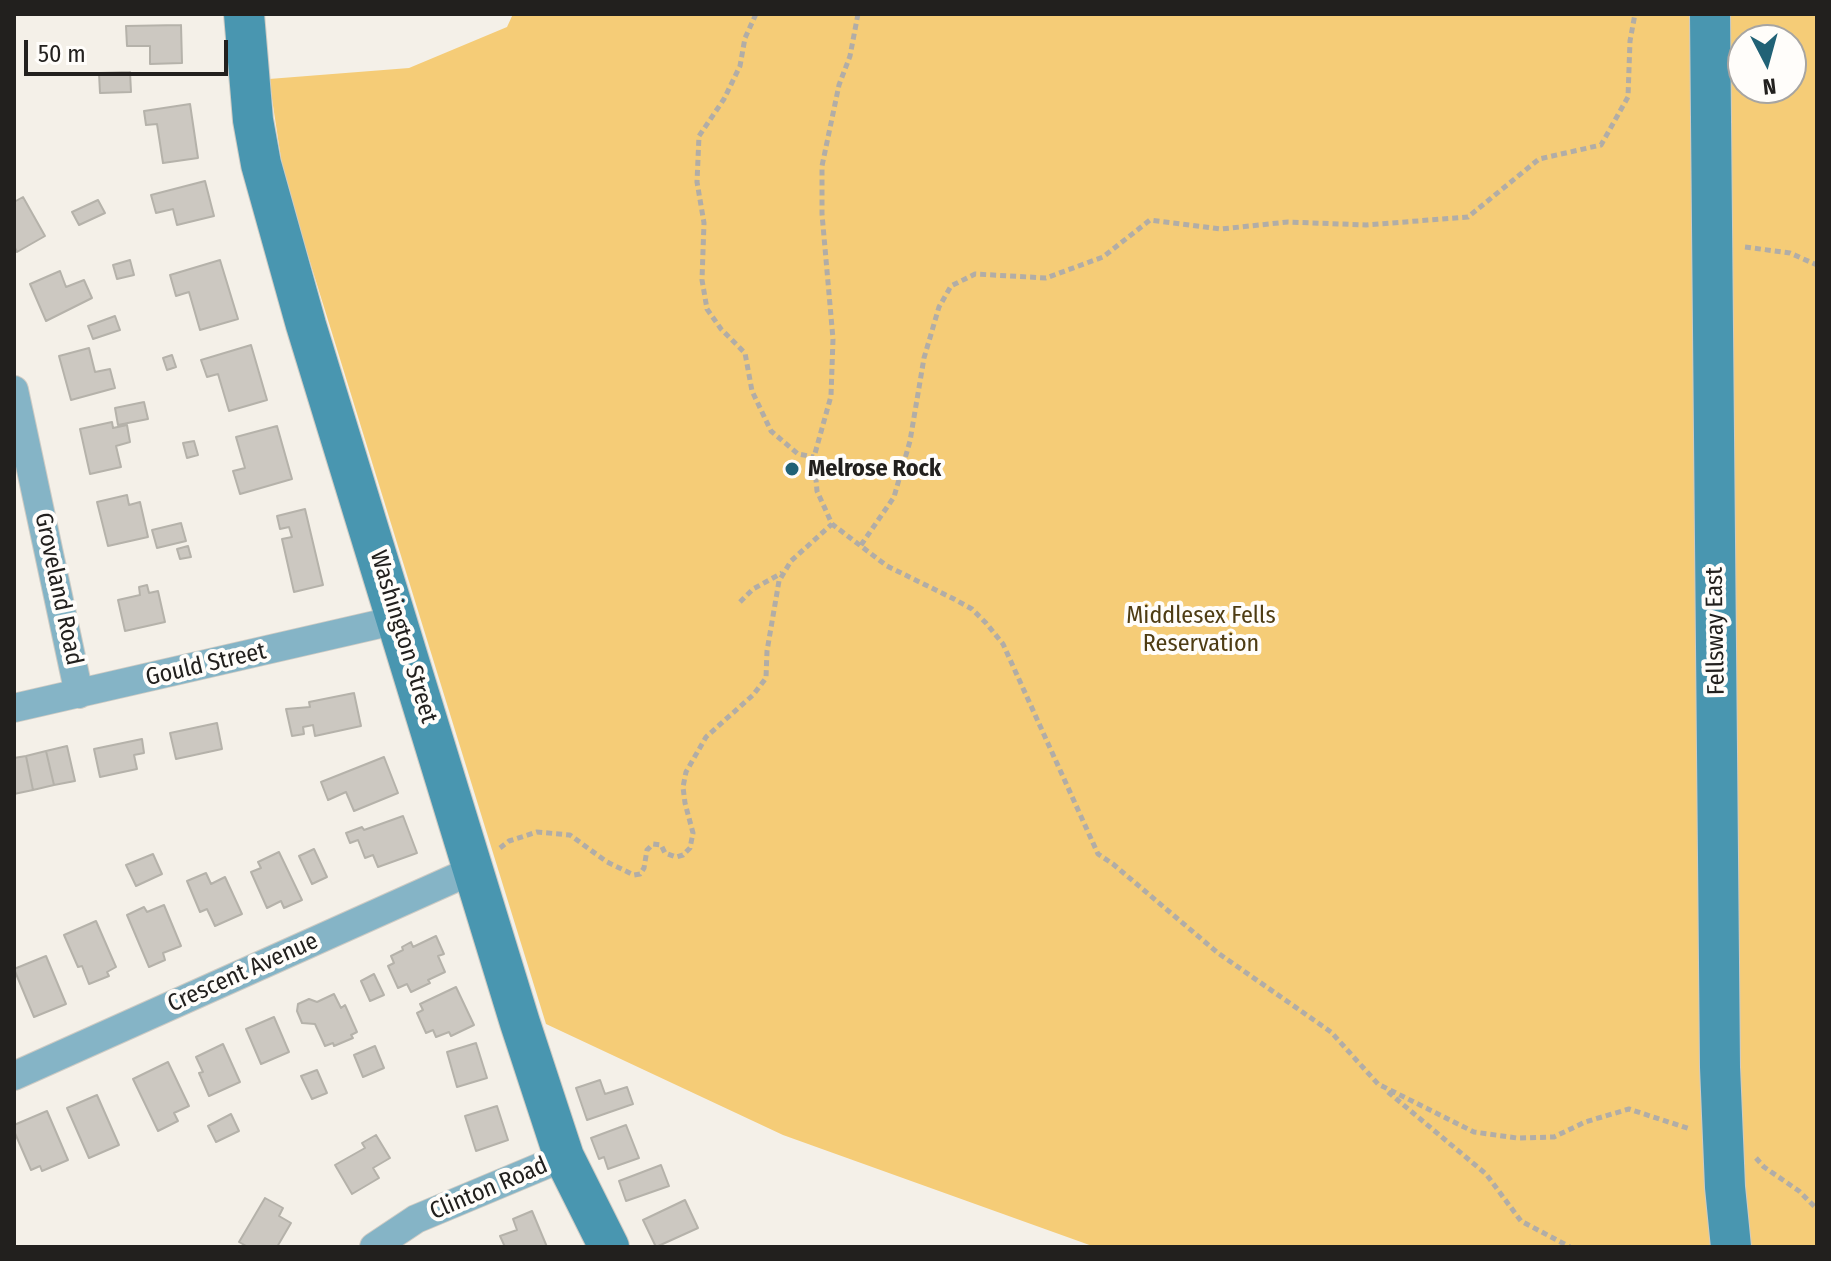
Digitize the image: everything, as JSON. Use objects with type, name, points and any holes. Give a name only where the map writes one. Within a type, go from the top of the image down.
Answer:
[{"type":"main road","name":"Washington Street","points":[[244,14],[253,120],[272,208],[473,870],[564,1157],[609,1247]]},
{"type":"main road","name":"Fellsway East","points":[[1710,14],[1722,1136],[1731,1247]]},
{"type":"street","name":"Groveland Road","points":[[14,390],[79,694]]},
{"type":"street","name":"Gould Street","points":[[14,708],[397,620]]},
{"type":"street","name":"Crescent Avenue","points":[[14,1076],[473,870]]},
{"type":"street","name":"Clinton Road","points":[[374,1247],[416,1219],[564,1157]]},
{"type":"path","points":[[756,14],[745,38],[740,66],[724,99],[699,136],[697,182],[704,223],[702,280],[707,309],[721,329],[745,353],[752,391],[771,431],[798,454],[814,457]]},
{"type":"path","points":[[858,14],[822,166],[822,214],[833,339],[831,396],[814,457],[817,491],[832,524],[887,566],[972,609],[1003,644],[1098,854],[1218,953],[1331,1032],[1378,1084],[1486,1174],[1521,1221],[1570,1247]]},
{"type":"path","points":[[861,545],[894,497],[910,441],[924,358],[939,307],[951,286],[975,274],[1046,278],[1103,257],[1150,220],[1221,229],[1288,222],[1366,225],[1468,217],[1539,159],[1601,145],[1628,97],[1630,41],[1635,14]]},
{"type":"path","points":[[1713,246],[1790,253],[1817,265]]},
{"type":"path","points":[[473,870],[509,841],[537,832],[570,835],[607,862],[634,875],[640,874],[644,868],[647,850],[653,844],[661,845],[665,853],[676,857],[683,855],[690,848],[693,833],[683,787],[686,772],[706,737],[753,695],[766,678],[767,651],[779,581],[804,547],[832,524]]},
{"type":"path","points":[[740,602],[753,589],[783,573]]},
{"type":"path","points":[[1378,1084],[1474,1132],[1517,1138],[1554,1137],[1585,1122],[1629,1109],[1678,1127],[1722,1136],[1750,1152],[1817,1209]]},
{"type":"green space","name":"Middlesex Fells Reservation","points":[[513,14],[1817,14],[1817,1247],[1095,1247],[783,1135],[546,1024],[284,178],[269,79],[409,68],[507,27]]},
{"type":"building","points":[[181,25],[182,63],[150,64],[150,46],[127,46],[126,26]]},
{"type":"building","points":[[130,72],[131,92],[100,93],[99,73]]},
{"type":"building","points":[[190,104],[198,158],[163,163],[157,124],[146,125],[144,111]]},
{"type":"building","points":[[205,181],[214,216],[177,225],[173,209],[156,213],[151,195]]},
{"type":"building","points":[[23,197],[45,236],[17,252],[14,246],[14,202]]},
{"type":"building","points":[[98,200],[105,213],[79,225],[72,212]]},
{"type":"building","points":[[130,260],[134,275],[117,279],[113,265]]},
{"type":"building","points":[[220,260],[238,319],[200,330],[189,292],[176,296],[170,275]]},
{"type":"building","points":[[60,271],[66,287],[84,280],[92,298],[46,321],[30,284]]},
{"type":"building","points":[[115,316],[120,330],[93,339],[88,326]]},
{"type":"building","points":[[251,345],[267,400],[229,411],[218,374],[207,377],[201,360]]},
{"type":"building","points":[[89,348],[95,372],[110,369],[115,388],[71,400],[59,356]]},
{"type":"building","points":[[172,355],[176,367],[167,370],[163,358]]},
{"type":"building","points":[[144,402],[148,419],[118,425],[115,408]]},
{"type":"building","points":[[112,422],[113,428],[127,425],[130,442],[116,446],[121,467],[90,474],[80,429]]},
{"type":"building","points":[[277,426],[292,479],[240,494],[233,471],[245,468],[236,437]]},
{"type":"building","points":[[194,441],[198,455],[187,458],[183,443]]},
{"type":"building","points":[[127,495],[129,505],[140,502],[148,537],[108,546],[97,502]]},
{"type":"building","points":[[305,509],[323,585],[294,592],[282,539],[292,537],[289,527],[280,529],[277,516]]},
{"type":"building","points":[[181,523],[186,541],[157,548],[152,530]]},
{"type":"building","points":[[188,546],[191,557],[180,559],[177,549]]},
{"type":"building","points":[[147,585],[149,593],[158,591],[165,622],[125,631],[118,600],[140,595],[139,587]]},
{"type":"building","points":[[354,693],[361,726],[315,736],[313,725],[303,727],[304,734],[292,736],[286,709],[310,707],[309,702]]},
{"type":"building","points":[[217,723],[222,749],[176,759],[170,733]]},
{"type":"building","points":[[142,739],[144,753],[134,755],[137,769],[100,777],[94,749]]},
{"type":"building","points":[[67,746],[75,781],[54,785],[46,751]]},
{"type":"building","points":[[46,751],[54,785],[33,790],[26,756]]},
{"type":"building","points":[[26,756],[33,790],[14,794],[14,758]]},
{"type":"building","points":[[384,757],[398,793],[354,811],[346,792],[328,800],[321,782]]},
{"type":"building","points":[[403,816],[417,853],[378,867],[373,855],[365,858],[358,840],[350,843],[346,833],[362,827],[364,830]]},
{"type":"building","points":[[314,849],[327,877],[312,884],[299,856]]},
{"type":"building","points":[[279,852],[302,900],[284,908],[281,901],[267,908],[251,872],[261,868],[258,862]]},
{"type":"building","points":[[153,854],[162,874],[136,886],[126,865]]},
{"type":"building","points":[[206,873],[211,884],[225,877],[242,914],[215,926],[207,909],[200,912],[187,881]]},
{"type":"building","points":[[164,905],[181,946],[163,953],[165,960],[149,967],[127,915],[144,907],[147,912]]},
{"type":"building","points":[[96,921],[116,967],[107,972],[109,976],[89,984],[64,935]]},
{"type":"building","points":[[436,936],[444,954],[438,956],[445,972],[411,992],[407,984],[398,988],[388,966],[394,963],[391,956],[411,942],[413,947]]},
{"type":"building","points":[[46,956],[66,1004],[34,1017],[14,969]]},
{"type":"building","points":[[374,974],[384,995],[370,1001],[361,981]]},
{"type":"building","points":[[456,987],[474,1025],[451,1036],[449,1032],[436,1037],[433,1030],[426,1033],[417,1013],[423,1010],[420,1004]]},
{"type":"building","points":[[334,994],[341,1008],[345,1005],[357,1032],[351,1035],[353,1038],[334,1046],[333,1043],[325,1046],[315,1024],[302,1023],[297,1011],[298,1004],[309,999],[317,1002]]},
{"type":"building","points":[[274,1017],[289,1052],[261,1064],[246,1029]]},
{"type":"building","points":[[476,1043],[487,1078],[457,1087],[447,1052]]},
{"type":"building","points":[[223,1044],[240,1082],[209,1096],[196,1057]]},
{"type":"building","points":[[375,1046],[384,1068],[363,1077],[354,1055]]},
{"type":"building","points":[[168,1062],[189,1106],[174,1113],[178,1121],[158,1131],[133,1079]]},
{"type":"building","points":[[317,1070],[327,1093],[312,1099],[301,1076]]},
{"type":"building","points":[[600,1080],[605,1094],[627,1087],[633,1104],[587,1120],[576,1088]]},
{"type":"building","points":[[97,1095],[119,1145],[89,1158],[67,1108]]},
{"type":"building","points":[[497,1106],[508,1140],[476,1151],[465,1116]]},
{"type":"building","points":[[47,1111],[68,1160],[42,1171],[40,1166],[31,1170],[14,1125]]},
{"type":"building","points":[[231,1114],[239,1131],[216,1142],[208,1126]]},
{"type":"building","points":[[626,1125],[639,1158],[608,1169],[604,1157],[599,1159],[591,1138]]},
{"type":"building","points":[[376,1135],[390,1158],[373,1168],[379,1178],[352,1194],[335,1165],[365,1148],[362,1143]]},
{"type":"building","points":[[661,1165],[669,1186],[626,1201],[619,1181]]},
{"type":"building","points":[[265,1198],[283,1208],[279,1216],[291,1223],[277,1247],[248,1247],[239,1242]]},
{"type":"building","points":[[685,1200],[698,1228],[656,1247],[643,1220]]},
{"type":"building","points":[[532,1211],[547,1247],[505,1247],[500,1236],[517,1230],[513,1219]]},
{"type":"place","name":"Melrose Rock","points":[[792,469]]}]
